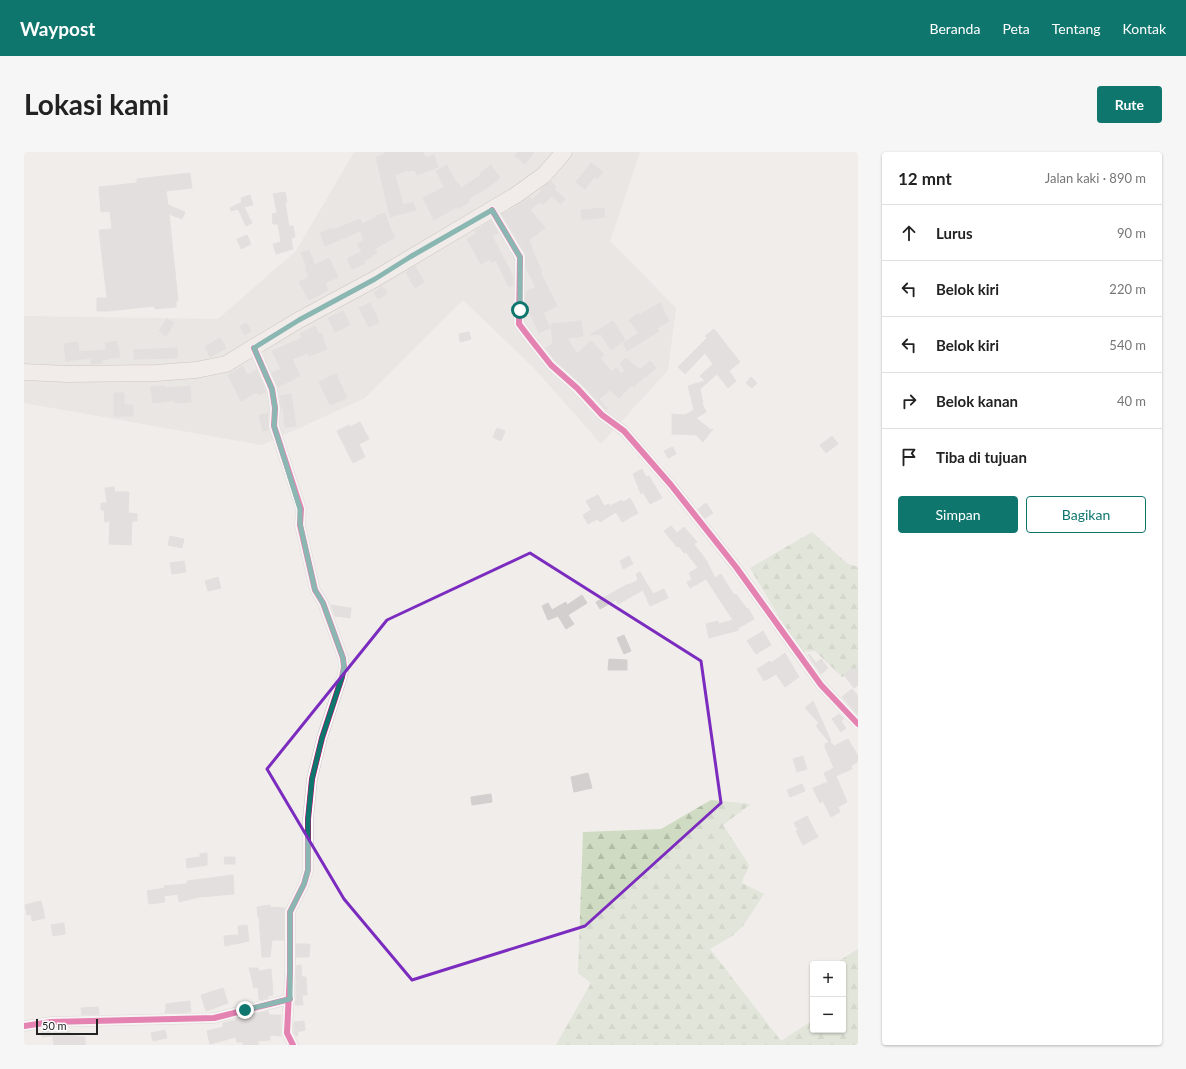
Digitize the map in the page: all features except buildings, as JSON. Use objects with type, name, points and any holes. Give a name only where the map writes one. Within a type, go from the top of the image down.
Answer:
[{"type":"main road","points":[[24,372],[67,374],[156,373],[196,370],[226,364],[299,320],[375,279],[492,210],[544,175],[564,152]]},
{"type":"street","points":[[492,210],[520,257],[520,324],[532,341],[551,365],[577,388],[602,415],[624,432],[671,485],[736,567],[822,685],[858,724]]},
{"type":"street","points":[[254,348],[272,389],[275,408],[274,426],[300,509],[300,524],[315,590],[325,610],[343,658],[344,667],[322,738],[312,779],[308,819],[308,870],[304,884],[290,912],[290,999],[287,1033],[293,1045]]},
{"type":"street","points":[[24,1026],[51,1022],[214,1018],[290,999]]},
{"type":"highlighted area","points":[[530,553],[701,661],[721,803],[585,926],[412,980],[344,899],[267,769],[387,620]]},
{"type":"shaded area","points":[[356,152],[640,152],[610,241],[676,308],[668,370],[601,444],[534,368],[463,300],[365,398],[262,445],[24,403],[24,316],[218,319],[296,251],[353,154]]},
{"type":"green space","points":[[812,532],[848,564],[858,567],[858,668],[842,677],[815,651],[800,652],[750,568]]},
{"type":"green space","points":[[711,800],[751,804],[723,825],[749,865],[742,883],[764,894],[743,926],[732,936],[710,949],[781,1041],[810,1022],[810,1033],[846,1033],[846,961],[839,961],[858,949],[858,1045],[556,1045],[591,983],[578,973],[583,832],[661,829]]},
{"type":"cycle path","points":[[492,210],[520,257],[519,324],[551,365],[577,388],[602,415],[624,431],[671,485],[736,567],[821,685],[858,724]]},
{"type":"cycle path","points":[[254,348],[272,389],[275,408],[274,426],[301,509],[300,525],[315,590],[323,603],[343,658],[344,667],[322,738],[312,779],[308,819],[308,870],[304,884],[290,912],[290,972],[287,1033],[293,1045]]},
{"type":"cycle path","points":[[24,1026],[51,1022],[214,1018],[290,999]]},
{"type":"route","points":[[245,1010],[290,999],[290,912],[304,884],[308,870],[308,819],[312,779],[322,738],[344,667],[343,658],[323,603],[315,590],[300,524],[300,509],[274,426],[275,408],[272,389],[254,348],[299,320],[375,279],[492,210],[520,257],[520,310]]}]
